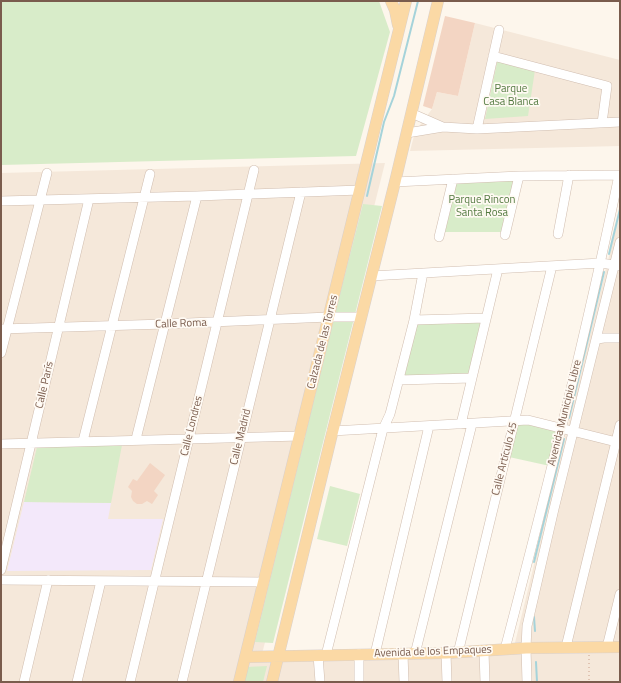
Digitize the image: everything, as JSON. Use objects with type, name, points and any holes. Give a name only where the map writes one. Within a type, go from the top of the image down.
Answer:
[{"type":"main road","points":[[391,1],[395,10],[399,29]]},
{"type":"main road","name":"Calzada de las Torres","points":[[239,682],[406,1]]},
{"type":"main road","points":[[272,682],[438,1]]},
{"type":"main road","name":"Avenida de los Empaques","points":[[245,657],[458,653],[526,648],[620,647]]},
{"type":"street","points":[[477,129],[499,30]]},
{"type":"street","points":[[493,56],[607,86],[602,123]]},
{"type":"street","points":[[411,113],[443,127]]},
{"type":"street","points":[[407,132],[443,127],[477,129],[620,122]]},
{"type":"street","name":"Calle Londres","points":[[130,682],[254,170]]},
{"type":"street","points":[[1,353],[4,329],[47,173]]},
{"type":"street","points":[[84,441],[150,174]]},
{"type":"street","points":[[395,182],[569,175],[558,234]]},
{"type":"street","name":"Avenida Municipio Libre","points":[[505,649],[562,428],[601,263],[619,175],[569,175]]},
{"type":"street","points":[[505,235],[519,176]]},
{"type":"street","points":[[439,237],[453,179]]},
{"type":"street","points":[[1,201],[144,198],[360,190]]},
{"type":"street","name":"Calle Madrid","points":[[182,682],[301,192]]},
{"type":"street","points":[[136,439],[197,196]]},
{"type":"street","name":"Calle París","points":[[1,570],[89,199]]},
{"type":"street","name":"Avenida Municipio Libre","points":[[527,682],[527,626],[597,339],[617,265],[620,242]]},
{"type":"street","points":[[371,276],[601,263],[617,265]]},
{"type":"street","name":"Calle Artículo 45","points":[[458,653],[552,266]]},
{"type":"street","points":[[461,424],[498,269]]},
{"type":"street","points":[[320,682],[322,655],[383,429],[390,414],[399,380],[414,320],[423,273]]},
{"type":"street","name":"Calle Roma","points":[[4,329],[361,317]]},
{"type":"street","points":[[414,320],[486,318]]},
{"type":"street","points":[[597,339],[620,338]]},
{"type":"street","points":[[399,380],[472,378]]},
{"type":"street","points":[[332,431],[528,420],[618,442]]},
{"type":"street","points":[[404,682],[409,654],[472,424]]},
{"type":"street","points":[[566,647],[618,442],[620,425]]},
{"type":"street","points":[[375,654],[428,426]]},
{"type":"street","points":[[1,444],[136,439],[300,436]]},
{"type":"street","points":[[1,580],[264,582]]},
{"type":"street","points":[[24,682],[48,580]]},
{"type":"street","points":[[77,682],[101,581]]},
{"type":"street","points":[[607,647],[620,594]]},
{"type":"street","points":[[484,651],[485,682]]},
{"type":"street","points":[[446,653],[446,682]]},
{"type":"street","points":[[359,654],[359,682]]},
{"type":"path","points":[[588,647],[589,682]]},
{"type":"shaded area","points":[[475,23],[620,60],[620,146],[410,151],[415,132],[432,109],[437,92],[458,96]]},
{"type":"shaded area","points":[[385,163],[262,654],[514,647],[620,211],[620,682],[1,682],[1,173]]},
{"type":"shaded area","points":[[24,502],[111,503],[108,519],[163,519],[151,570],[7,571]]},
{"type":"green space","points":[[1,1],[379,1],[390,32],[356,156],[1,165]]},
{"type":"green space","name":"Parque Casa Blanca","points":[[498,58],[535,70],[528,116],[485,119]]},
{"type":"green space","name":"Parque Rincon Santa Rosa","points":[[515,180],[501,232],[445,232],[456,182]]},
{"type":"green space","points":[[363,204],[382,206],[273,643],[255,642],[335,314]]},
{"type":"green space","points":[[416,323],[485,323],[472,375],[403,376]]},
{"type":"green space","points":[[517,423],[559,430],[550,466],[509,457]]},
{"type":"green space","points":[[122,445],[111,503],[24,502],[37,447]]},
{"type":"green space","points":[[330,486],[360,494],[347,546],[317,539]]},
{"type":"green space","points":[[267,666],[263,682],[243,682],[246,667]]},
{"type":"building","points":[[445,16],[475,23],[458,96],[437,92],[432,109],[423,106]]},
{"type":"building","points":[[150,463],[165,475],[154,491],[158,495],[152,504],[147,501],[142,504],[137,504],[133,501],[131,497],[132,491],[128,487],[133,479],[137,481]]},
{"type":"waterway","points":[[367,196],[384,122],[394,96],[418,1]]},
{"type":"waterway","points":[[609,254],[620,209]]},
{"type":"waterway","points":[[569,418],[604,272]]},
{"type":"waterway","points":[[534,562],[564,439]]},
{"type":"waterway","points":[[534,617],[535,631]]},
{"type":"waterway","points":[[536,662],[537,682]]}]
